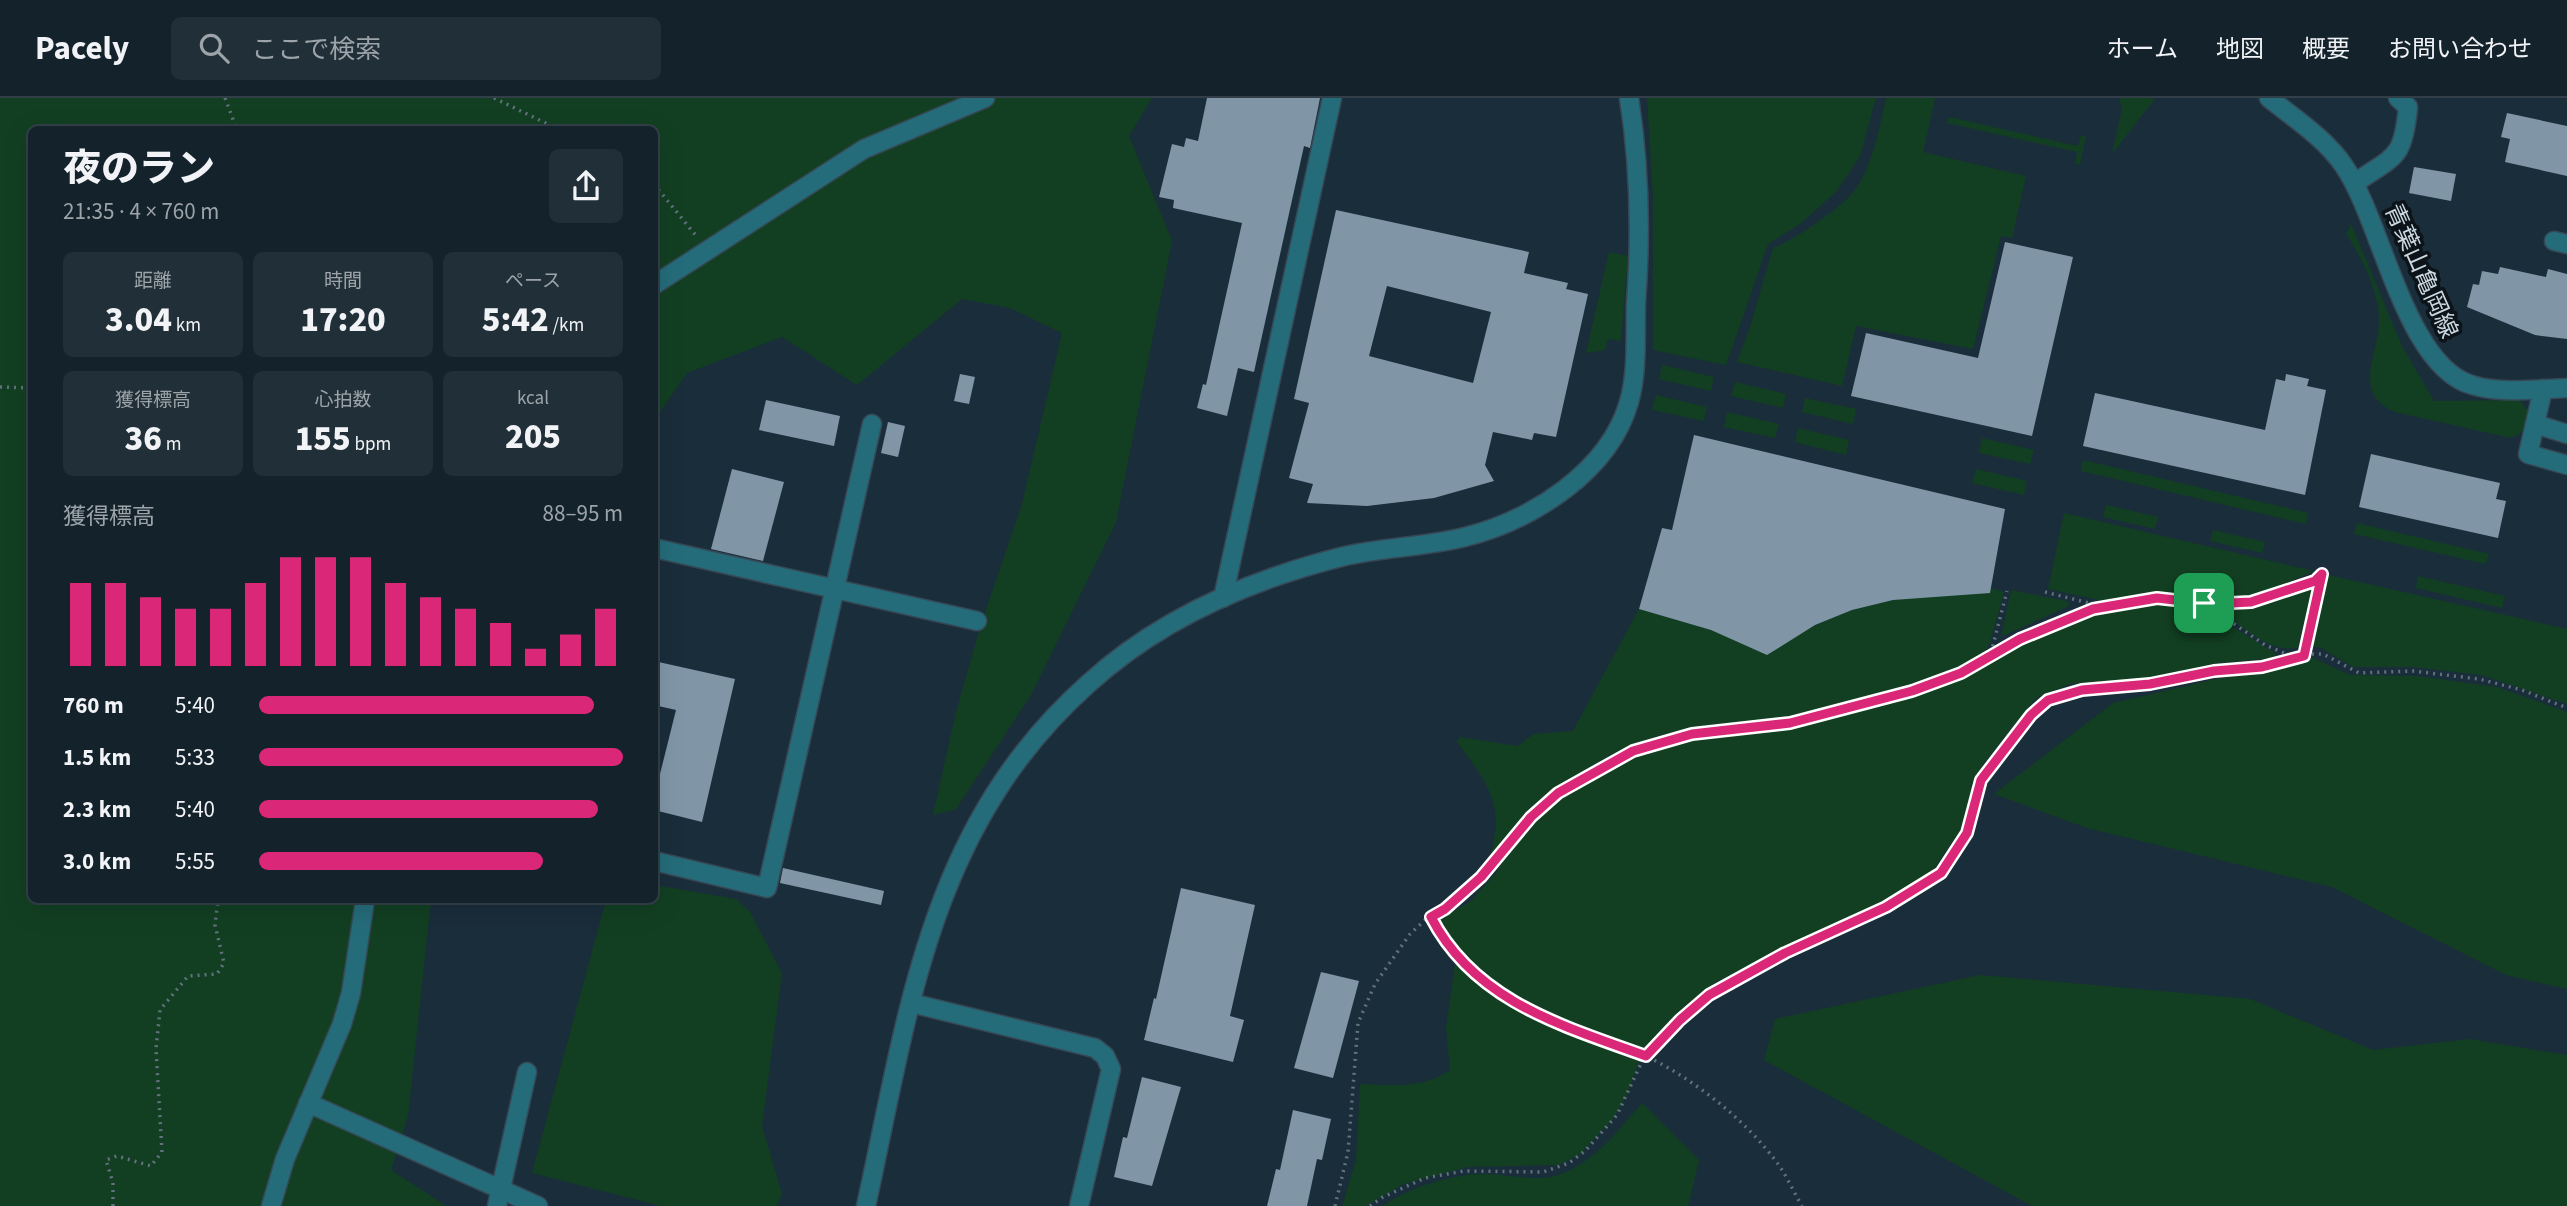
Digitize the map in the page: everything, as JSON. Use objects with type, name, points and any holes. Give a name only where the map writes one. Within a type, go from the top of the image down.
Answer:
[{"type":"street","points":[[658,282],[864,149],[985,98]]},
{"type":"street","points":[[1223,598],[1332,98]]},
{"type":"street","points":[[866,1206],[911,1003],[935,912],[960,852],[995,793],[1036,738],[1086,685],[1162,627],[1223,598],[1345,556],[1467,537],[1503,524],[1541,505],[1574,482],[1596,461],[1612,438],[1629,403],[1639,251],[1639,184],[1629,98]]},
{"type":"street","name":"青葉山亀岡線","points":[[2269,98],[2343,163],[2355,183],[2405,305],[2435,362],[2450,375],[2470,385],[2490,389],[2567,388]]},
{"type":"street","points":[[2355,183],[2395,158],[2405,139],[2408,107],[2398,98]]},
{"type":"street","points":[[2543,389],[2528,454],[2567,465]]},
{"type":"street","points":[[658,862],[767,888],[872,424]]},
{"type":"street","points":[[2535,424],[2567,434]]},
{"type":"street","points":[[658,549],[977,621]]},
{"type":"street","points":[[271,1206],[308,1103],[342,1024],[351,993],[365,903]]},
{"type":"street","points":[[911,1003],[1095,1048],[1105,1056],[1111,1069],[1079,1206]]},
{"type":"street","points":[[499,1198],[527,1072]]},
{"type":"street","points":[[308,1103],[499,1198],[538,1206]]},
{"type":"path","points":[[225,98],[236,126]]},
{"type":"path","points":[[494,98],[552,126]]},
{"type":"path","points":[[658,189],[709,250]]},
{"type":"path","points":[[0,387],[28,388]]},
{"type":"path","points":[[1335,1206],[1348,1153],[1358,1023],[1385,967],[1410,934],[1445,909],[1481,877],[1531,817],[1558,793],[1633,751],[1692,734],[1790,723],[1943,681],[2036,632],[2104,607],[2157,598],[2204,603],[2251,602],[2315,581],[2322,574],[2304,656]]},
{"type":"path","points":[[1991,655],[2007,591]]},
{"type":"path","points":[[2046,592],[2104,607]]},
{"type":"path","points":[[2204,603],[2256,640],[2295,658]]},
{"type":"path","points":[[1370,1206],[1384,1196],[1425,1178],[1464,1171],[1543,1172],[1569,1163],[1585,1151],[1617,1115],[1646,1056],[1680,1020],[1709,995],[1785,953],[1886,907],[1941,873],[1967,833],[1981,780],[2031,715],[2048,700],[2066,692],[2168,682],[2214,671],[2262,667],[2304,656],[2328,655],[2346,668],[2363,674],[2413,671],[2479,679],[2522,690],[2567,708]]},
{"type":"path","points":[[113,1206],[113,1183],[106,1160],[117,1156],[151,1166],[162,1152],[156,1049],[160,1010],[188,976],[217,974],[224,963],[215,925],[218,903]]},
{"type":"path","points":[[1431,917],[1443,940],[1460,959],[1506,998],[1563,1027],[1646,1056],[1707,1094],[1744,1126],[1776,1161],[1802,1206]]},
{"type":"green space","points":[[0,98],[1152,98],[1129,136],[1172,241],[1116,522],[1031,695],[956,809],[933,815],[956,712],[981,624],[1022,504],[1062,333],[1010,308],[962,299],[857,385],[782,337],[687,373],[658,415],[658,126],[28,126],[28,903],[431,903],[408,1116],[391,1170],[446,1206],[0,1206]]},
{"type":"green space","points":[[1647,98],[1876,98],[1860,156],[1836,192],[1800,224],[1768,244],[1726,365],[1653,350],[1653,198]]},
{"type":"green space","points":[[1886,98],[1935,98],[1923,152],[2026,176],[2012,238],[2001,236],[1973,349],[1856,326],[1842,386],[1737,362],[1773,248],[1816,223],[1854,191],[1866,171]]},
{"type":"green space","points":[[2119,98],[2153,98],[2153,101],[2112,154],[2122,109]]},
{"type":"green space","points":[[1949,117],[2078,146],[2081,135],[2086,136],[2080,165],[2075,164],[2077,152],[1947,123]]},
{"type":"green space","points":[[2351,224],[2402,346],[2434,401],[2519,400],[2529,412],[2519,434],[2511,438],[2395,412],[2381,404],[2373,394],[2370,370],[2378,330],[2378,305],[2368,273],[2346,234]]},
{"type":"green space","points":[[1609,252],[1628,256],[1621,341],[1608,339],[1605,350],[1586,353]]},
{"type":"green space","points":[[1662,365],[1714,377],[1711,391],[1659,379]]},
{"type":"green space","points":[[1735,382],[1786,394],[1783,408],[1731,396]]},
{"type":"green space","points":[[1656,395],[1707,407],[1704,421],[1652,410]]},
{"type":"green space","points":[[1805,398],[1856,409],[1853,424],[1802,412]]},
{"type":"green space","points":[[1727,412],[1779,424],[1775,438],[1724,427]]},
{"type":"green space","points":[[1798,428],[1849,440],[1846,455],[1795,442]]},
{"type":"green space","points":[[1982,438],[2034,450],[2030,464],[1979,453]]},
{"type":"green space","points":[[2083,460],[2308,513],[2306,524],[2081,471]]},
{"type":"green space","points":[[1976,469],[2027,481],[2024,495],[1972,483]]},
{"type":"green space","points":[[2106,505],[2158,517],[2155,529],[2103,517]]},
{"type":"green space","points":[[2064,513],[2314,571],[2271,590],[2246,597],[2163,592],[2104,601],[2048,589]]},
{"type":"green space","points":[[2357,523],[2489,554],[2486,564],[2354,534]]},
{"type":"green space","points":[[2213,530],[2265,542],[2262,553],[2210,541]]},
{"type":"green space","points":[[2324,574],[2567,629],[2567,704],[2481,675],[2413,667],[2353,667],[2321,648],[2309,646]]},
{"type":"green space","points":[[2418,576],[2505,596],[2502,608],[2416,588]]},
{"type":"green space","points":[[2313,585],[2298,648],[2265,642],[2218,608],[2219,605],[2251,603]]},
{"type":"green space","points":[[1990,588],[2004,592],[1990,643],[1987,649],[1969,661],[1903,688],[1862,701],[1800,716],[1668,733],[1632,745],[1573,778],[1539,807],[1496,859],[1492,858],[1496,824],[1492,797],[1457,742],[1460,737],[1517,746],[1534,734],[1573,731],[1639,609],[1711,630],[1815,625],[1852,610],[1893,600]]},
{"type":"green space","points":[[2011,590],[2067,601],[2069,606],[2001,637]]},
{"type":"green space","points":[[2156,599],[2195,604],[2277,654],[2271,658],[2213,664],[2142,679],[2070,684],[2036,698],[1984,763],[1973,784],[1962,828],[1931,873],[1880,906],[1795,941],[1713,984],[1686,1005],[1648,1050],[1619,1043],[1560,1021],[1505,990],[1460,949],[1442,924],[1441,919],[1471,901],[1496,873],[1510,848],[1542,810],[1590,776],[1643,751],[1679,739],[1789,725],[1905,694],[1961,673],[2037,630],[2082,612]]},
{"type":"green space","points":[[2311,657],[2350,675],[2417,676],[2497,687],[2567,712],[2567,989],[2506,975],[2332,887],[2087,828],[1994,794],[2113,703]]},
{"type":"green space","points":[[658,886],[736,899],[750,912],[782,973],[762,1126],[782,1194],[777,1206],[661,1206],[532,1173],[605,903],[658,903]]},
{"type":"green space","points":[[1456,957],[1498,992],[1543,1017],[1642,1054],[1626,1097],[1612,1120],[1580,1154],[1559,1165],[1468,1167],[1403,1184],[1366,1206],[1342,1206],[1356,1160],[1360,1084],[1419,1083],[1450,1070],[1446,1028]]},
{"type":"green space","points":[[1980,975],[2250,999],[2373,1050],[2470,1039],[2567,1055],[2567,1206],[2032,1206],[1764,1060],[1775,1019]]},
{"type":"green space","points":[[1642,1103],[1699,1160],[1688,1206],[1383,1206],[1405,1193],[1460,1176],[1486,1174],[1543,1178],[1561,1174],[1596,1153]]},
{"type":"building","points":[[1207,98],[1320,98],[1310,148],[1304,146],[1254,372],[1238,368],[1227,416],[1197,408],[1203,384],[1206,385],[1242,223],[1173,208],[1174,200],[1159,197],[1172,144],[1184,147],[1186,138],[1198,141]]},
{"type":"building","points":[[2507,113],[2567,126],[2567,176],[2505,162],[2510,139],[2501,137]]},
{"type":"building","points":[[2414,167],[2456,174],[2451,201],[2409,193]]},
{"type":"building","points":[[1336,210],[1529,252],[1524,273],[1568,283],[1566,289],[1588,294],[1556,437],[1534,433],[1532,440],[1493,432],[1485,465],[1494,481],[1434,498],[1367,506],[1307,503],[1313,484],[1289,478],[1309,403],[1294,399]],"holes":[[[1387,286],[1491,312],[1473,383],[1369,356]]]},
{"type":"building","points":[[2005,242],[2073,257],[2032,436],[1851,396],[1866,333],[1978,358]]},
{"type":"building","points":[[2500,267],[2546,277],[2548,269],[2567,274],[2567,339],[2535,335],[2467,307],[2473,284],[2479,285],[2482,271],[2498,274]]},
{"type":"building","points":[[960,374],[975,377],[969,404],[954,401]]},
{"type":"building","points":[[2286,374],[2309,379],[2307,386],[2326,390],[2305,495],[2083,446],[2095,393],[2265,430],[2276,379],[2285,381]]},
{"type":"building","points":[[766,400],[840,416],[834,446],[759,430]]},
{"type":"building","points":[[888,422],[905,426],[898,457],[881,453]]},
{"type":"building","points":[[1694,435],[2005,509],[1990,593],[1893,600],[1852,610],[1815,625],[1767,655],[1711,630],[1639,609],[1662,528],[1672,530]]},
{"type":"building","points":[[2371,454],[2500,483],[2496,499],[2506,501],[2498,538],[2359,507]]},
{"type":"building","points":[[732,469],[784,482],[763,561],[711,549]]},
{"type":"building","points":[[658,662],[735,679],[702,822],[658,811],[658,782],[676,710],[658,706]]},
{"type":"building","points":[[783,868],[884,891],[881,905],[780,883]]},
{"type":"building","points":[[1181,888],[1255,905],[1230,1016],[1244,1020],[1233,1062],[1144,1040]]},
{"type":"building","points":[[1321,972],[1359,981],[1333,1078],[1294,1068]]},
{"type":"building","points":[[1142,1077],[1181,1087],[1152,1186],[1114,1177],[1123,1137],[1127,1138]]},
{"type":"building","points":[[1293,1110],[1331,1119],[1322,1160],[1317,1159],[1307,1206],[1267,1206],[1276,1169],[1280,1170]]},
{"type":"route","points":[[2322,574],[2304,656],[2262,667],[2214,671],[2168,682],[2066,692],[2048,700],[2031,715],[1981,780],[1967,833],[1941,873],[1886,907],[1785,953],[1709,995],[1680,1020],[1646,1056],[1563,1027],[1497,992],[1480,979],[1443,940],[1431,917],[1445,909],[1481,877],[1531,817],[1558,793],[1633,751],[1692,734],[1790,723],[1912,691],[1961,673],[2020,639],[2093,609],[2157,598],[2204,603],[2251,602],[2315,581],[2322,574]]}]
